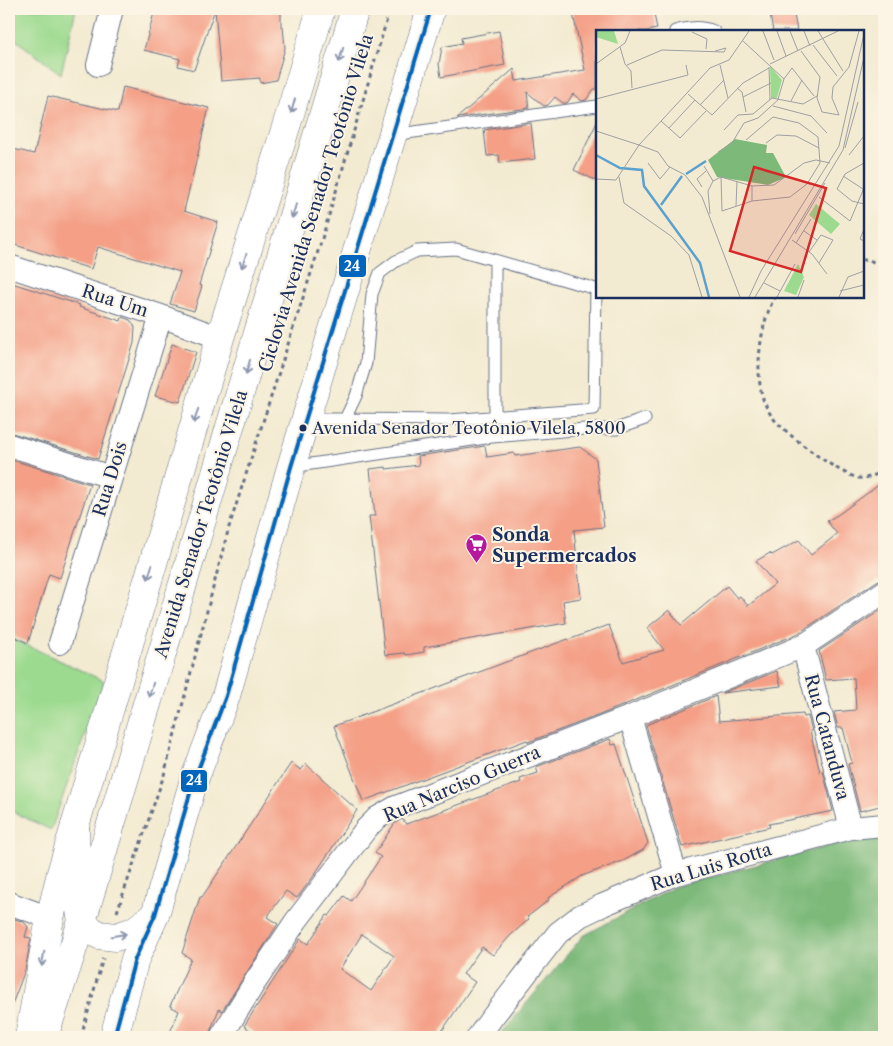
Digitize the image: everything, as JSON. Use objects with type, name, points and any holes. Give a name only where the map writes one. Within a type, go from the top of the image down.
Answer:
[{"type":"main road","name":"Avenida Senador Teotônio Vilela","points":[[29,1037],[50,918],[75,826],[220,338],[321,9]]},
{"type":"main road","name":"Avenida Senador Teotônio Vilela","points":[[44,1037],[82,921],[355,9]]},
{"type":"main road","points":[[114,1037],[135,959],[155,915],[193,783],[226,696],[291,467],[431,9]]},
{"type":"main road","points":[[75,826],[77,893],[82,921],[99,935],[116,937],[134,931],[155,915]]},
{"type":"street","points":[[98,65],[112,9]]},
{"type":"street","name":"Rua Um","points":[[9,266],[161,316],[220,338]]},
{"type":"street","name":"Rua Dois","points":[[60,643],[161,316]]},
{"type":"street","points":[[9,445],[111,477]]},
{"type":"street","name":"Rua Narciso Guerra","points":[[221,1037],[296,921],[366,829],[377,818],[396,808],[630,717],[803,646],[884,592]]},
{"type":"street","name":"Rua Catanduva","points":[[803,646],[851,828]]},
{"type":"street","points":[[630,717],[676,874]]},
{"type":"street","name":"Rua Luis Rotta","points":[[478,1037],[558,933],[580,916],[676,874],[851,828],[884,825]]},
{"type":"street","points":[[9,903],[50,918]]},
{"type":"lane","points":[[679,30],[704,28],[711,30]]},
{"type":"lane","points":[[392,136],[596,106]]},
{"type":"lane","points":[[306,419],[449,420],[594,409],[596,289],[456,249],[417,251],[396,261],[380,273],[372,294],[366,363],[356,396],[344,419]]},
{"type":"lane","points":[[495,261],[495,417]]},
{"type":"lane","points":[[291,467],[492,437],[585,429],[616,429],[645,419]]},
{"type":"path","name":"Ciclovia Avenida Senador Teotônio Vilela","points":[[81,1037],[109,936],[164,775],[229,527],[322,242],[390,9]]},
{"type":"path","points":[[863,260],[869,260],[884,267]]},
{"type":"path","points":[[775,298],[769,306],[760,343],[760,387],[764,403],[782,428],[846,474],[867,478],[884,470]]},
{"type":"green space","points":[[9,9],[76,9],[61,74],[16,40],[9,29]]},
{"type":"green space","points":[[9,637],[104,681],[51,830],[9,810]]},
{"type":"green space","points":[[884,836],[884,1037],[498,1037],[583,936],[676,886],[856,839]]},
{"type":"building","points":[[155,9],[215,9],[194,70],[178,66],[180,59],[144,50]]},
{"type":"building","points":[[215,9],[281,9],[281,26],[283,26],[285,48],[276,80],[260,83],[260,78],[221,81]]},
{"type":"building","points":[[572,9],[653,9],[657,29],[596,30],[596,89],[586,100],[582,101],[573,94],[567,103],[563,103],[555,97],[548,105],[544,106],[527,92],[529,108],[457,118],[514,69],[516,81],[585,70]]},
{"type":"building","points":[[769,9],[793,9],[797,30],[773,30]]},
{"type":"building","points":[[499,31],[505,65],[441,77],[439,64],[442,47],[462,43],[461,38]]},
{"type":"building","points":[[123,87],[209,108],[184,211],[218,222],[199,285],[202,286],[194,311],[170,304],[180,272],[98,247],[91,269],[9,243],[9,148],[34,154],[48,96],[118,112]]},
{"type":"building","points":[[531,123],[535,159],[500,163],[499,155],[487,156],[484,130]]},
{"type":"building","points":[[596,124],[596,181],[574,170]]},
{"type":"building","points":[[9,282],[80,305],[79,307],[121,321],[122,317],[130,320],[135,327],[134,343],[98,459],[9,432]]},
{"type":"building","points":[[172,344],[196,352],[180,402],[155,396]]},
{"type":"building","name":"Sonda Supermercados","points":[[485,446],[487,457],[514,453],[515,456],[580,447],[596,459],[604,527],[574,530],[581,598],[563,601],[566,623],[424,647],[424,652],[406,655],[405,653],[385,655],[369,516],[375,516],[370,469],[419,465],[418,456]]},
{"type":"building","points":[[9,459],[90,484],[60,578],[49,574],[28,643],[9,634]]},
{"type":"building","points":[[884,481],[884,579],[877,581],[797,634],[602,714],[363,801],[334,726],[609,625],[623,662],[664,650],[647,628],[669,610],[681,625],[727,586],[737,598],[740,596],[748,606],[775,584],[756,561],[770,553],[772,555],[799,540],[811,555],[837,534],[827,521]]},
{"type":"building","points":[[884,608],[884,805],[860,811],[848,764],[852,763],[843,728],[838,728],[834,712],[856,710],[854,678],[826,680],[819,651]]},
{"type":"building","points":[[777,671],[781,686],[722,693]]},
{"type":"building","points":[[716,696],[719,721],[803,714],[804,717],[808,716],[820,772],[823,771],[833,811],[769,824],[770,827],[682,847],[646,725]]},
{"type":"building","points":[[610,739],[612,745],[616,744],[648,843],[643,850],[623,861],[582,876],[548,898],[549,900],[527,917],[529,919],[493,955],[482,947],[463,974],[475,982],[438,1037],[261,1037],[244,1026],[300,939],[308,944],[327,915],[329,916],[344,896],[351,901],[381,857],[375,853],[395,823],[402,819],[406,824],[521,782],[520,779],[538,773],[536,767]],"holes":[[[362,934],[394,956],[371,991],[340,969]]]},
{"type":"building","points":[[291,763],[301,770],[306,764],[357,810],[297,898],[286,891],[267,917],[278,924],[222,1011],[219,1009],[208,1037],[168,1037],[179,1011],[170,1006],[191,959],[182,953],[200,897],[202,897]]},
{"type":"building","points":[[9,917],[24,922],[28,927],[25,937],[31,938],[25,970],[11,1007],[9,1007]]},
{"type":"transit line","name":"24","points":[[114,1037],[135,959],[155,915],[193,783],[226,696],[291,467],[431,9]]},
{"type":"place","name":"Avenida Senador Teotônio Vilela, 5800","points":[[303,428]]},
{"type":"place","name":"Sonda Supermercados","points":[[476,564]]}]
